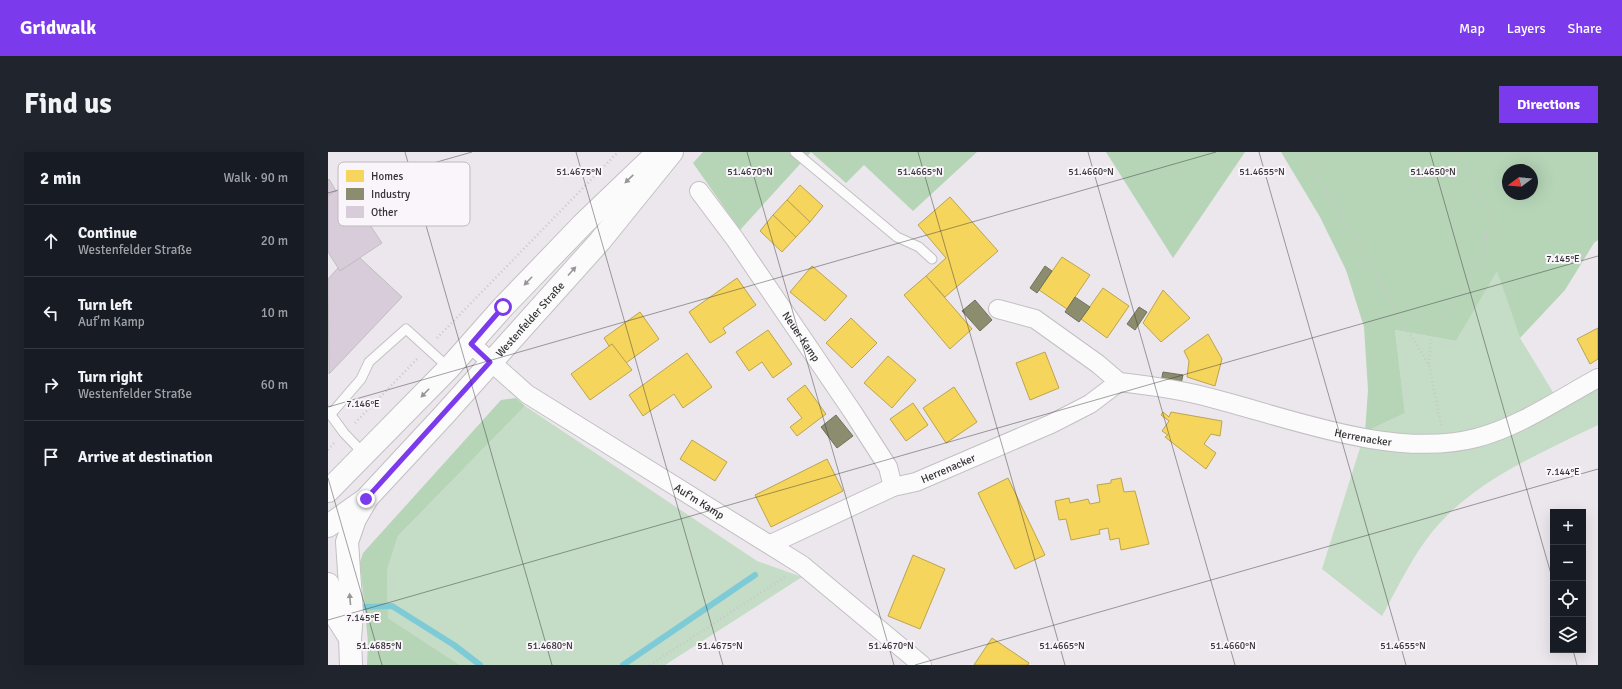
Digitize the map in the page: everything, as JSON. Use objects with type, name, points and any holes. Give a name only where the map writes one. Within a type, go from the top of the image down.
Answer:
[{"type":"street","points":[[328,491],[449,368],[503,307],[583,224],[658,152]]},
{"type":"street","name":"Westenfelder Straße","points":[[328,526],[366,499],[600,241],[672,152]]},
{"type":"street","name":"Neuer Kamp","points":[[699,191],[735,239],[852,411],[888,467],[894,487]]},
{"type":"street","points":[[998,309],[1035,319],[1098,364],[1119,382]]},
{"type":"street","name":"Auf'm Kamp","points":[[471,344],[527,394],[771,544],[802,565],[922,665]]},
{"type":"street","name":"Herrenacker","points":[[771,544],[894,487],[916,482],[1051,424],[1090,404],[1119,382],[1180,391],[1215,399],[1279,418],[1339,433],[1413,443],[1444,443],[1475,438],[1498,431],[1598,378]]},
{"type":"street","points":[[351,665],[350,638],[352,614],[347,542],[355,519],[366,499]]},
{"type":"street","points":[[328,584],[336,616],[350,638]]},
{"type":"lane","points":[[795,152],[897,238],[919,247],[932,259]]},
{"type":"lane","points":[[365,455],[344,433],[329,413],[361,379],[369,362],[406,329],[449,368]]},
{"type":"path","points":[[328,450],[618,152]]},
{"type":"path","points":[[1303,152],[1429,365],[1439,406],[1444,443]]},
{"type":"path","points":[[1429,365],[1431,338],[1481,258],[1489,225],[1486,208],[1455,152]]},
{"type":"path","points":[[650,665],[802,565]]},
{"type":"green space","points":[[703,152],[811,152],[740,230],[693,163]]},
{"type":"green space","points":[[811,152],[977,152],[913,211],[864,165],[846,183]]},
{"type":"green space","points":[[1106,152],[1245,152],[1173,258]]},
{"type":"green space","points":[[1281,152],[1598,152],[1598,240],[1594,243],[1565,290],[1520,338],[1497,271],[1456,341],[1395,330],[1405,413],[1365,432],[1368,390],[1364,327],[1346,270],[1320,217]]},
{"type":"green space","points":[[1497,270],[1520,338],[1554,394],[1598,384],[1598,425],[1504,472],[1482,486],[1462,502],[1443,520],[1426,540],[1408,568],[1382,616],[1322,569],[1365,432],[1405,413],[1395,330],[1456,341]]},
{"type":"green space","points":[[516,398],[525,406],[398,536],[387,570],[388,618],[460,665],[367,665],[368,642],[360,562],[363,553],[501,400]]},
{"type":"green space","points":[[525,406],[757,561],[802,577],[665,665],[460,665],[388,618],[387,570],[398,536]]},
{"type":"building: Homes","points":[[800,185],[823,206],[810,222],[787,200]]},
{"type":"building: Homes","points":[[950,197],[998,251],[945,297],[926,276],[946,258],[918,225]]},
{"type":"building: Homes","points":[[787,200],[810,222],[796,237],[773,215]]},
{"type":"building: Homes","points":[[773,215],[796,237],[782,252],[760,231]]},
{"type":"building: Homes","points":[[1062,257],[1090,275],[1067,309],[1039,290]]},
{"type":"building: Homes","points":[[812,266],[847,296],[825,321],[790,292]]},
{"type":"building: Homes","points":[[926,276],[972,329],[950,349],[904,295]]},
{"type":"building: Homes","points":[[737,278],[756,305],[723,328],[726,333],[710,343],[689,312]]},
{"type":"building: Homes","points":[[1103,288],[1129,306],[1107,338],[1081,319]]},
{"type":"building: Homes","points":[[1163,290],[1190,318],[1161,342],[1143,323]]},
{"type":"building: Homes","points":[[640,312],[659,339],[626,363],[612,344],[609,346],[604,338]]},
{"type":"building: Homes","points":[[851,318],[877,343],[852,368],[826,343]]},
{"type":"building: Homes","points":[[1598,328],[1598,359],[1590,364],[1577,339]]},
{"type":"building: Homes","points":[[768,330],[792,364],[773,378],[762,362],[749,371],[736,352]]},
{"type":"building: Homes","points":[[1208,334],[1222,359],[1215,386],[1187,377],[1189,361],[1184,351]]},
{"type":"building: Homes","points":[[612,344],[632,370],[590,400],[571,374]]},
{"type":"building: Homes","points":[[1045,352],[1059,388],[1030,400],[1016,363]]},
{"type":"building: Homes","points":[[687,353],[712,387],[683,408],[674,394],[643,416],[629,395]]},
{"type":"building: Homes","points":[[888,356],[916,380],[892,408],[864,383]]},
{"type":"building: Homes","points":[[805,385],[826,414],[797,436],[790,427],[802,418],[787,399]]},
{"type":"building: Homes","points":[[954,387],[977,422],[946,443],[923,408]]},
{"type":"building: Homes","points":[[913,403],[928,425],[906,441],[890,419]]},
{"type":"building: Homes","points":[[1163,412],[1169,417],[1171,412],[1222,421],[1220,436],[1211,434],[1204,444],[1216,453],[1206,469],[1165,437],[1168,435],[1162,431],[1169,421],[1161,415]]},
{"type":"building: Homes","points":[[692,440],[727,462],[715,481],[680,459]]},
{"type":"building: Homes","points":[[827,459],[843,491],[771,527],[755,495]]},
{"type":"building: Homes","points":[[1008,478],[1045,555],[1015,569],[978,493]]},
{"type":"building: Homes","points":[[1121,478],[1124,492],[1135,491],[1149,544],[1121,550],[1119,538],[1110,540],[1108,528],[1099,530],[1100,534],[1071,540],[1066,519],[1059,520],[1055,501],[1069,498],[1070,503],[1088,499],[1090,504],[1100,502],[1097,485],[1111,483],[1111,480]]},
{"type":"building: Homes","points":[[913,555],[945,569],[920,629],[888,616]]},
{"type":"building: Homes","points":[[992,638],[1029,663],[1028,665],[974,665]]},
{"type":"building: Industry","points":[[1045,266],[1052,271],[1037,293],[1030,288]]},
{"type":"building: Industry","points":[[1075,297],[1090,307],[1079,322],[1065,312]]},
{"type":"building: Industry","points":[[975,300],[992,320],[980,331],[962,311]]},
{"type":"building: Industry","points":[[1139,307],[1147,312],[1135,330],[1127,324]]},
{"type":"building: Industry","points":[[1163,372],[1183,375],[1181,384],[1161,382]]},
{"type":"building: Industry","points":[[836,415],[853,436],[837,448],[821,427]]},
{"type":"building: Other","points":[[329,179],[336,191],[328,196],[328,180]]},
{"type":"building: Other","points":[[338,190],[338,226],[371,226],[382,243],[340,271],[328,252],[328,196]]},
{"type":"building: Other","points":[[360,258],[402,297],[329,374],[328,279],[338,268],[340,271]]},
{"type":"waterway","points":[[623,665],[755,575]]},
{"type":"waterway","points":[[363,607],[392,606],[454,645],[480,665]]},
{"type":"route","points":[[366,499],[444,415],[490,362],[471,344],[503,307]]}]
